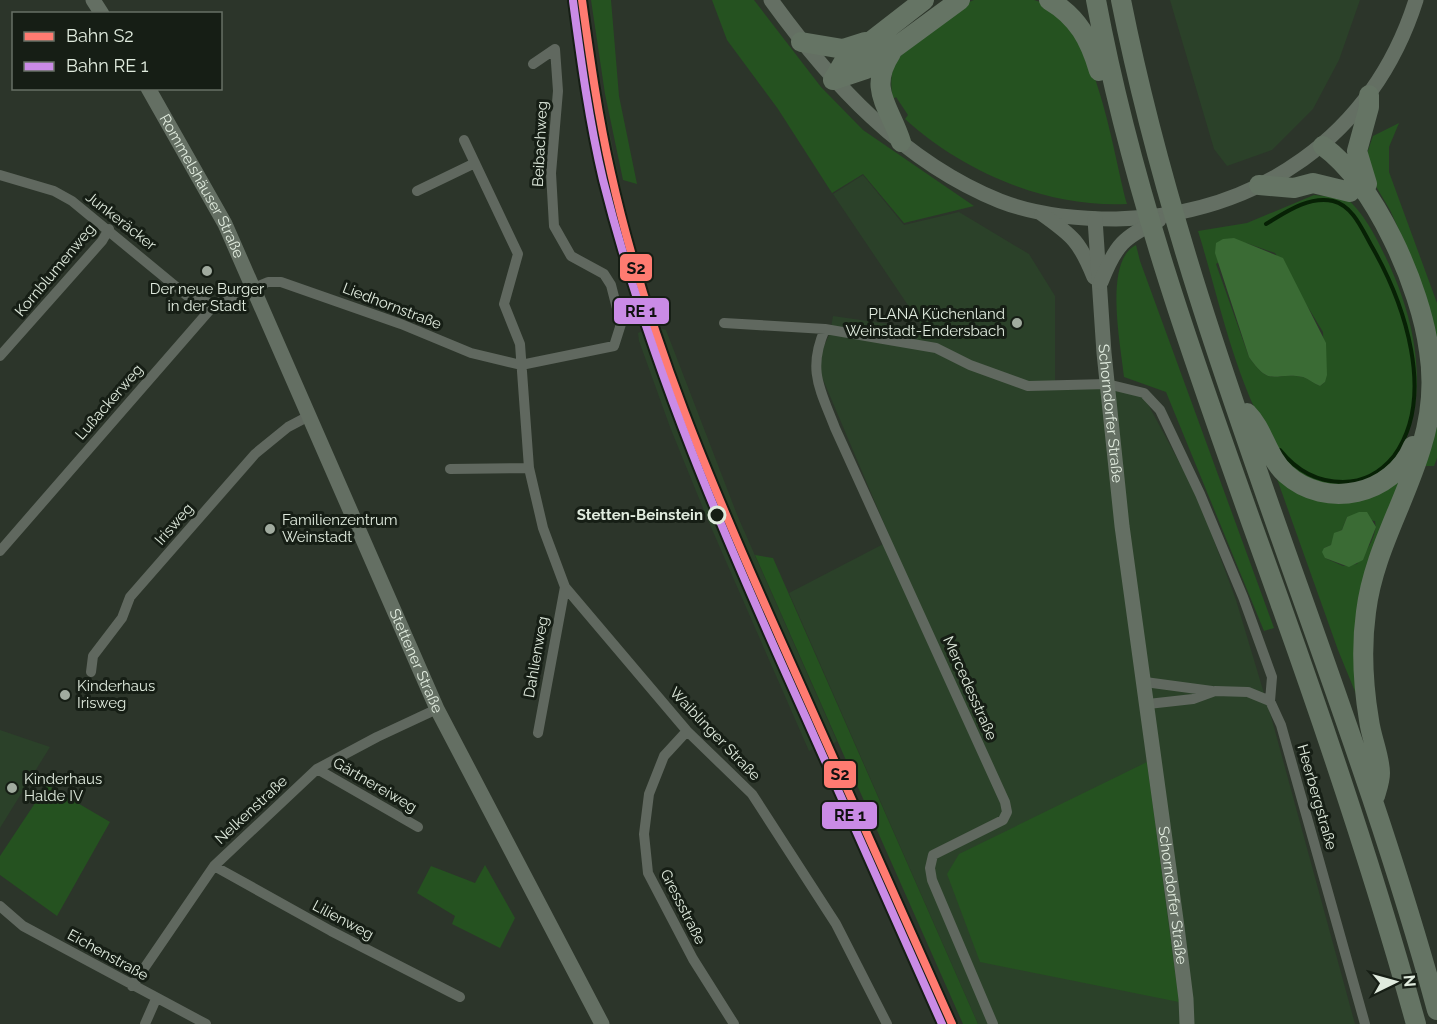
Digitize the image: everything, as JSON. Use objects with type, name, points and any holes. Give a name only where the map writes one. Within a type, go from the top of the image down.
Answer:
[{"type":"highway","points":[[833,80],[843,63],[924,0]]},
{"type":"highway","points":[[833,80],[866,69],[960,0]]},
{"type":"highway","points":[[1049,0],[1067,12],[1084,33],[1092,47],[1100,75],[1119,101]]},
{"type":"highway","points":[[1096,0],[1119,101],[1159,250],[1226,453],[1352,808],[1416,1024]]},
{"type":"highway","points":[[1121,0],[1163,178],[1182,244],[1232,398],[1374,800],[1437,1010]]},
{"type":"highway","points":[[801,42],[843,49],[873,38]]},
{"type":"highway","points":[[894,48],[880,69],[881,98],[894,119],[901,142]]},
{"type":"highway","points":[[1369,95],[1369,107],[1357,154],[1371,201]]},
{"type":"highway","points":[[1232,398],[1253,420],[1270,455],[1285,474],[1315,490],[1338,494],[1364,491],[1391,476],[1405,460],[1416,437],[1422,404],[1424,370],[1420,340],[1404,289],[1390,254],[1370,217],[1332,168],[1323,146]]},
{"type":"highway","points":[[1323,146],[1342,160],[1371,201],[1407,274],[1425,327],[1431,370],[1429,412],[1422,446],[1378,560],[1366,609],[1363,654],[1365,689],[1380,773],[1374,800]]},
{"type":"highway","points":[[1259,185],[1294,188],[1313,183],[1350,192]]},
{"type":"street","points":[[771,0],[801,42],[833,80],[901,142],[955,177],[1000,201],[1040,212],[1095,219],[1167,216],[1206,207],[1259,185],[1301,163],[1323,146],[1369,95],[1396,50],[1416,0]]},
{"type":"street","name":"Beibachweg","points":[[533,64],[555,49],[558,91],[551,173],[554,226],[571,256],[604,274],[611,285],[621,324],[614,346]]},
{"type":"street","name":"Rommelshäuser Straße","points":[[149,90],[225,224],[253,288]]},
{"type":"street","points":[[464,140],[518,254],[504,304],[520,344],[521,364]]},
{"type":"street","points":[[417,191],[475,163]]},
{"type":"street","name":"Junkeräcker","points":[[0,175],[54,191],[109,229],[191,299],[215,304]]},
{"type":"street","points":[[1040,212],[1071,235],[1083,251],[1099,288]]},
{"type":"street","points":[[1099,288],[1111,255],[1129,234],[1167,216]]},
{"type":"street","name":"Schorndorfer Straße","points":[[1095,219],[1107,384],[1122,526],[1148,704],[1186,999],[1187,1024]]},
{"type":"street","name":"Kornblumenweg","points":[[0,356],[102,241],[109,229]]},
{"type":"street","name":"Liedhornstraße","points":[[253,288],[268,282],[281,282],[402,324],[471,353],[521,364],[614,346]]},
{"type":"street","name":"Lußackerweg","points":[[0,551],[215,304],[253,288]]},
{"type":"street","name":"Stettener Straße","points":[[253,288],[307,417],[437,709],[602,1024]]},
{"type":"street","points":[[724,322],[825,329],[936,348],[970,365],[1028,386],[1107,384],[1144,393],[1161,410],[1200,494],[1243,597],[1272,677],[1270,701],[1248,692],[1215,691],[1145,682]]},
{"type":"street","name":"Mercedesstraße","points":[[825,329],[818,347],[816,379],[838,435],[1005,802],[1007,812],[1003,820],[933,855],[930,867],[932,880],[958,947],[993,1024]]},
{"type":"street","name":"Waiblinger Straße","points":[[521,364],[529,468],[543,528],[565,587],[687,731],[752,794],[836,924],[887,1024]]},
{"type":"street","name":"Irisweg","points":[[91,672],[93,656],[122,618],[130,597],[255,454],[288,427],[307,417]]},
{"type":"street","points":[[450,469],[529,468]]},
{"type":"street","name":"Dahlienweg","points":[[538,733],[565,587]]},
{"type":"street","points":[[1148,704],[1194,699],[1215,691]]},
{"type":"street","name":"Heerbergstraße","points":[[1270,701],[1281,725],[1365,1024]]},
{"type":"street","name":"Nelkenstraße","points":[[132,986],[214,866],[317,769],[437,709]]},
{"type":"street","name":"Gressstraße","points":[[687,731],[664,756],[649,794],[644,834],[648,873],[693,959],[734,1024]]},
{"type":"street","name":"Gärtnereiweg","points":[[317,769],[418,827]]},
{"type":"street","name":"Lilienweg","points":[[214,866],[331,931],[460,997]]},
{"type":"street","name":"Eichenstraße","points":[[0,906],[22,926],[204,1024]]},
{"type":"street","points":[[145,1024],[156,999]]},
{"type":"shaded area","points":[[569,0],[588,0],[597,70],[627,219],[657,327],[666,330],[738,517],[837,741],[833,744],[959,1024],[937,1024],[814,749],[809,751],[707,518],[670,427],[639,341],[638,333],[642,331],[618,253],[579,68]]},
{"type":"shaded area","points":[[1170,0],[1360,0],[1339,60],[1313,109],[1272,150],[1227,166],[1214,149]]},
{"type":"shaded area","points":[[863,175],[904,225],[959,212],[1029,254],[1055,296],[1055,382],[1143,395],[1197,495],[1236,600],[1272,720],[1355,1024],[978,1024],[789,593],[891,540],[816,363],[830,333],[833,316],[924,329],[833,194]]},
{"type":"shaded area","name":"Kinderhaus Halde IV","points":[[0,730],[50,747],[0,828]]},
{"type":"green space","points":[[591,0],[611,0],[619,96],[637,184],[623,180],[605,94]]},
{"type":"green space","points":[[712,0],[754,0],[821,87],[863,130],[974,206],[904,223],[863,174],[832,193],[778,109],[727,40]]},
{"type":"green space","points":[[974,0],[1034,0],[1055,11],[1073,31],[1087,57],[1098,88],[1127,204],[1097,204],[1066,200],[1036,193],[1007,182],[952,155],[905,119],[908,115],[896,97],[893,99],[891,82],[894,66],[907,49],[930,29]]},
{"type":"green space","points":[[1399,123],[1389,147],[1389,172],[1437,303],[1437,458],[1434,466],[1425,466],[1434,410],[1412,259],[1390,210],[1368,173],[1365,159],[1373,136]]},
{"type":"green space","points":[[1314,195],[1346,198],[1364,218],[1378,242],[1398,285],[1407,313],[1414,342],[1417,371],[1416,399],[1410,427],[1398,453],[1377,478],[1341,486],[1317,481],[1295,472],[1273,443],[1258,415],[1234,354],[1198,231],[1247,223]],"holes":[[[1246,243],[1275,253],[1323,332],[1325,382],[1320,386],[1303,377],[1268,376],[1256,367],[1249,357],[1216,264]]]},
{"type":"green space","points":[[1234,238],[1283,258],[1326,343],[1327,375],[1325,382],[1320,386],[1303,377],[1268,376],[1256,367],[1249,357],[1215,253],[1216,243],[1223,239]]},
{"type":"green space","points":[[1136,245],[1274,628],[1264,631],[1166,392],[1124,377],[1116,305],[1117,286],[1120,268],[1126,254]]},
{"type":"green space","points":[[1402,475],[1356,694],[1276,476],[1308,495]],"holes":[[[1347,517],[1375,521],[1373,538],[1357,564],[1343,566],[1325,558],[1324,548],[1331,545],[1337,532],[1342,530]]]},
{"type":"green space","points":[[1359,512],[1367,512],[1376,527],[1363,560],[1349,567],[1325,558],[1322,552],[1324,548],[1331,545],[1334,533],[1342,530],[1347,517]]},
{"type":"green space","points":[[755,555],[773,558],[978,1024],[963,1024]]},
{"type":"green space","points":[[1147,762],[1179,1002],[980,962],[947,874],[959,854]]},
{"type":"green space","points":[[47,785],[110,822],[57,916],[0,875],[0,856]]},
{"type":"green space","points":[[485,865],[515,918],[500,948],[452,924],[455,916],[417,893],[431,866],[475,883]]},
{"type":"waterway","points":[[1266,224],[1298,206],[1315,201],[1333,201],[1351,213],[1371,245],[1395,294],[1411,349],[1414,378],[1413,406],[1407,432],[1394,456],[1371,475],[1350,482],[1324,480],[1300,469],[1280,450]]},
{"type":"rail line","name":"S2","points":[[582,0],[598,109],[626,234],[643,294],[684,412],[732,528],[952,1024]]},
{"type":"transit line","points":[[573,1],[589,113],[603,180],[643,318],[667,386],[719,520],[942,1024]]},
{"type":"place","name":"Der neue Burger in der Stadt","points":[[207,271]]},
{"type":"place","name":"PLANA Küchenland Weinstadt-Endersbach","points":[[1017,323]]},
{"type":"place","name":"Stetten-Beinstein","points":[[717,515]]},
{"type":"place","name":"Familienzentrum Weinstadt","points":[[270,529]]},
{"type":"place","name":"Kinderhaus Irisweg","points":[[65,695]]},
{"type":"place","name":"Kinderhaus Halde IV","points":[[12,788]]}]
